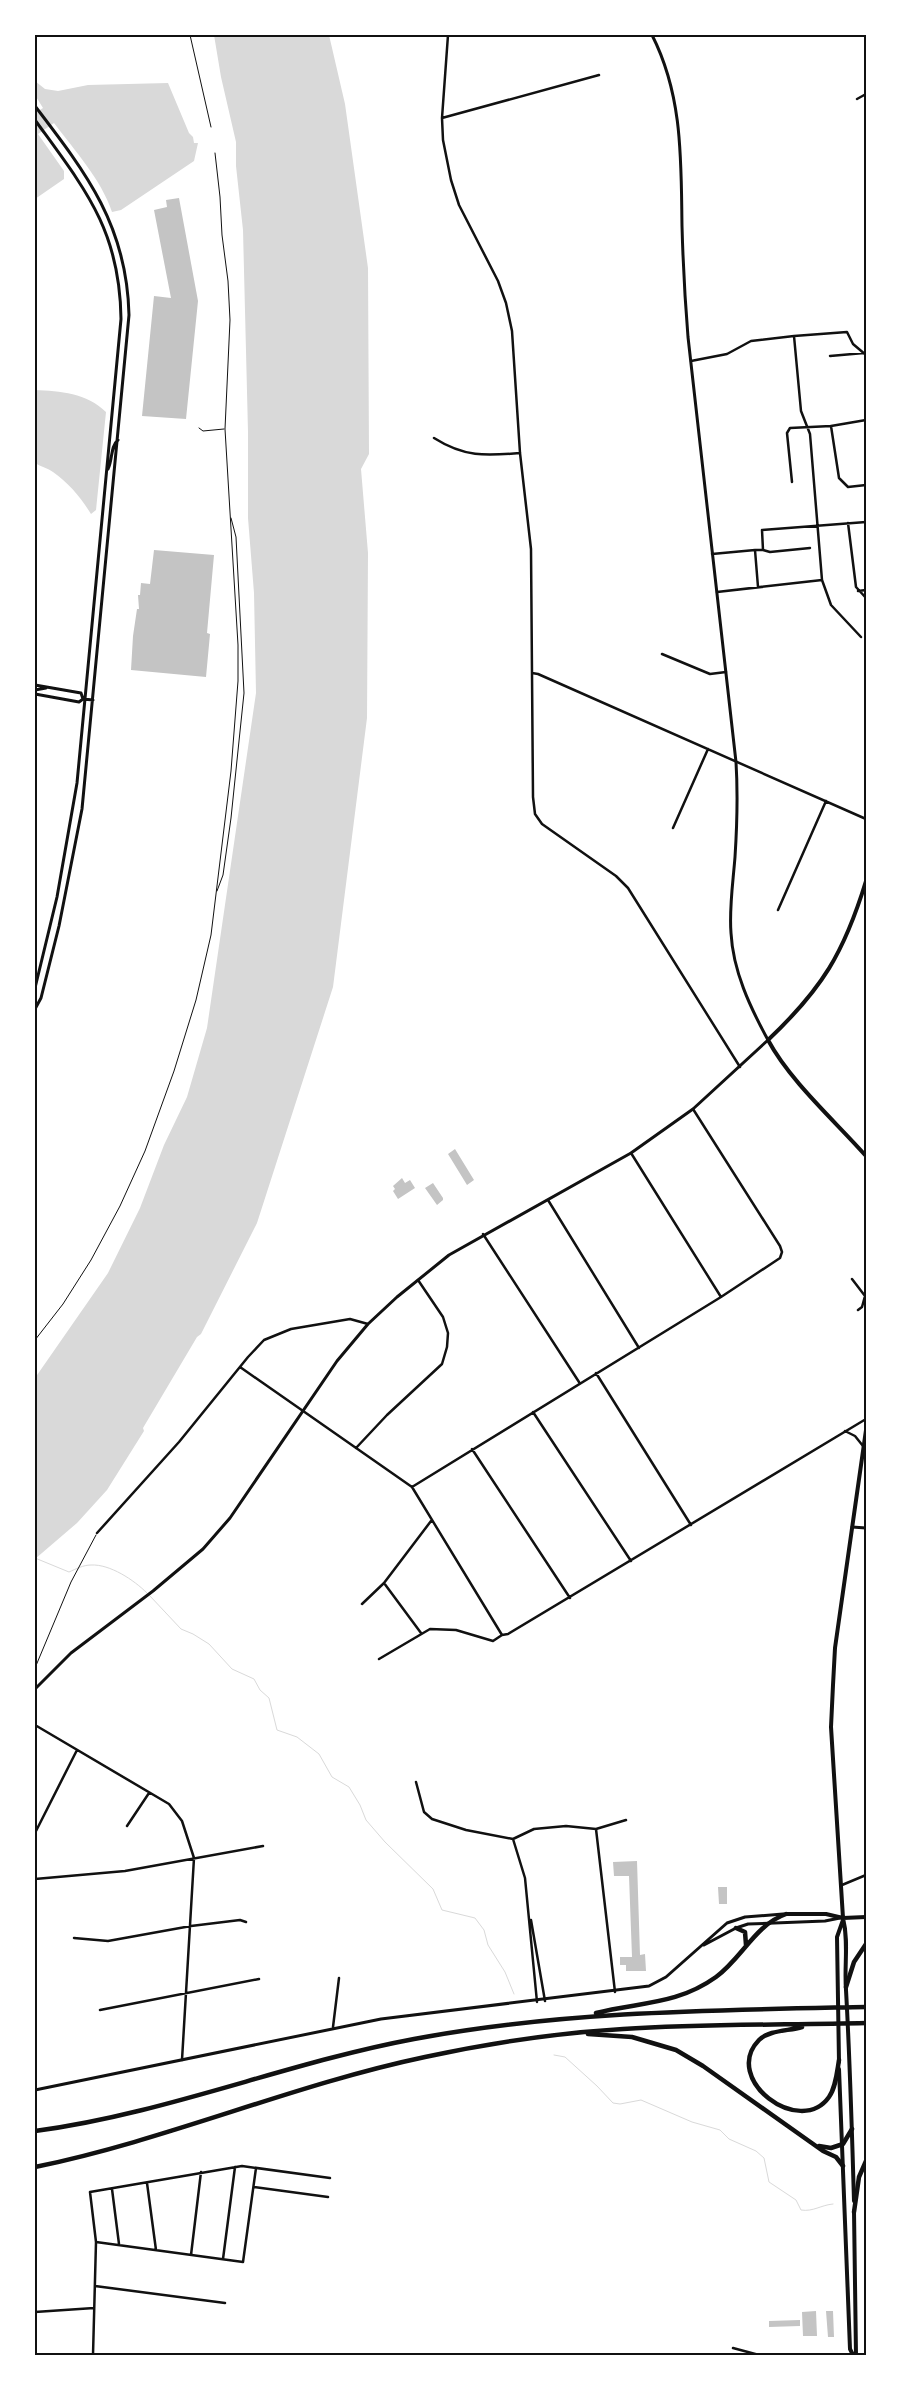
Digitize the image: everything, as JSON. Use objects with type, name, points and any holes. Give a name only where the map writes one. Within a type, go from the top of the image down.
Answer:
[{"type":"highway","points":[[587,2016],[615,2008],[648,2005],[680,1996],[714,1978],[729,1967],[766,1924],[786,1914]]},
{"type":"highway","points":[[736,1928],[745,1932],[746,1948]]},
{"type":"highway","points":[[846,1987],[854,1962],[866,1944]]},
{"type":"highway","points":[[35,2131],[102,2120],[317,2061],[413,2039],[514,2023],[587,2016],[866,2007]]},
{"type":"highway","points":[[35,2167],[83,2157],[357,2074],[423,2057],[501,2042],[574,2033],[640,2028],[866,2023]]},
{"type":"highway","points":[[808,2025],[774,2032],[760,2039],[751,2052],[748,2061],[752,2080],[760,2090],[772,2101],[784,2107],[794,2110],[813,2108],[829,2097],[835,2082],[839,2060]]},
{"type":"highway","points":[[574,2033],[632,2037],[676,2050],[703,2066],[815,2145],[836,2157],[843,2166]]},
{"type":"highway","points":[[815,2145],[831,2148],[843,2144],[852,2129]]},
{"type":"highway","points":[[854,2212],[859,2177],[866,2161]]},
{"type":"main road","points":[[866,881],[854,923],[828,973],[798,1012],[768,1040],[775,1053],[796,1079],[866,1156]]},
{"type":"main road","points":[[854,2355],[854,2212],[846,1987],[847,1934],[843,1918],[831,1716],[835,1648],[866,1430]]},
{"type":"main road","points":[[786,1914],[826,1914],[843,1918],[866,1917]]},
{"type":"main road","points":[[843,1918],[837,1937],[839,2060],[850,2349],[854,2355]]},
{"type":"street","points":[[448,35],[442,118],[443,140],[455,194],[495,275],[506,303],[512,331],[520,453],[531,549],[533,797],[538,819],[547,828],[616,876],[628,888],[740,1067]]},
{"type":"street","points":[[35,1689],[71,1653],[174,1574],[203,1549],[230,1518],[337,1361],[368,1324],[417,1279],[449,1255],[483,1234],[631,1153],[693,1109],[768,1040],[754,1014],[737,969],[731,935],[730,910],[737,819],[736,762],[690,361],[683,274],[679,126],[668,72],[652,35]]},
{"type":"street","points":[[442,118],[599,75]]},
{"type":"street","points":[[857,99],[866,94]]},
{"type":"street","points":[[35,1009],[46,981],[73,863],[82,809],[119,440],[129,316],[128,287],[122,256],[111,220],[98,194],[36,108]]},
{"type":"street","points":[[35,120],[93,202],[108,235],[118,272],[121,319],[68,843],[58,897],[35,988]]},
{"type":"street","points":[[690,361],[727,354],[751,341],[847,332],[853,344],[865,354]]},
{"type":"street","points":[[794,336],[801,411],[810,434],[822,580],[831,605],[862,637]]},
{"type":"street","points":[[830,356],[865,354]]},
{"type":"street","points":[[792,482],[787,432],[790,428],[832,426],[866,420]]},
{"type":"street","points":[[832,426],[839,478],[848,487],[866,485]]},
{"type":"street","points":[[434,438],[452,449],[472,455],[492,456],[520,453]]},
{"type":"street","points":[[107,472],[112,462],[113,445],[119,440]]},
{"type":"street","points":[[763,550],[762,530],[866,522]]},
{"type":"street","points":[[848,523],[858,590],[866,598]]},
{"type":"street","points":[[712,554],[755,550],[770,552],[810,548]]},
{"type":"street","points":[[755,550],[758,587]]},
{"type":"street","points":[[716,592],[822,580]]},
{"type":"street","points":[[858,590],[866,590]]},
{"type":"street","points":[[662,654],[710,674],[726,672]]},
{"type":"street","points":[[532,673],[866,819]]},
{"type":"street","points":[[35,685],[81,693],[84,699]]},
{"type":"street","points":[[35,690],[46,688]]},
{"type":"street","points":[[35,694],[79,702],[84,699],[93,700]]},
{"type":"street","points":[[673,828],[708,749]]},
{"type":"street","points":[[778,910],[826,801]]},
{"type":"street","points":[[412,1487],[579,1382],[639,1348],[721,1297],[780,1258],[782,1252],[693,1109]]},
{"type":"street","points":[[631,1153],[721,1297]]},
{"type":"street","points":[[547,1199],[639,1348]]},
{"type":"street","points":[[483,1234],[579,1382]]},
{"type":"street","points":[[356,1448],[387,1415],[442,1364],[447,1347],[448,1333],[444,1317],[417,1279]]},
{"type":"street","points":[[852,1279],[866,1296]]},
{"type":"street","points":[[858,1310],[862,1307],[866,1296],[866,1288]]},
{"type":"street","points":[[97,1533],[179,1442],[264,1340],[291,1329],[350,1319],[368,1324]]},
{"type":"street","points":[[240,1367],[412,1487],[502,1635]]},
{"type":"street","points":[[596,1373],[691,1525]]},
{"type":"street","points":[[533,1412],[631,1562]]},
{"type":"street","points":[[380,1659],[430,1629],[456,1630],[493,1641],[502,1635],[508,1634],[631,1562],[843,1431],[866,1419]]},
{"type":"street","points":[[843,1431],[855,1436],[863,1447]]},
{"type":"street","points":[[472,1449],[570,1598]]},
{"type":"street","points":[[362,1604],[384,1583],[432,1520]]},
{"type":"street","points":[[852,1527],[866,1528]]},
{"type":"street","points":[[384,1583],[421,1633]]},
{"type":"street","points":[[35,1725],[169,1804],[182,1821],[194,1858],[188,1993],[182,2060]]},
{"type":"street","points":[[35,1833],[77,1750]]},
{"type":"street","points":[[416,1782],[424,1812],[432,1819],[466,1830],[513,1839],[534,1829],[566,1826],[596,1829],[626,1820]]},
{"type":"street","points":[[128,1826],[149,1793]]},
{"type":"street","points":[[596,1829],[615,1992]]},
{"type":"street","points":[[513,1839],[525,1878],[545,2001]]},
{"type":"street","points":[[35,1879],[115,1872],[263,1846]]},
{"type":"street","points":[[842,1885],[866,1875]]},
{"type":"street","points":[[35,2090],[333,2027],[449,2010],[537,2002],[649,1986],[666,1977],[727,1923],[745,1916],[786,1914]]},
{"type":"street","points":[[530,1916],[530,1939],[537,2002]]},
{"type":"street","points":[[701,1946],[736,1928],[843,1918]]},
{"type":"street","points":[[74,1938],[108,1941],[190,1926],[240,1920],[246,1922]]},
{"type":"street","points":[[333,2027],[339,1978]]},
{"type":"street","points":[[100,2010],[259,1979]]},
{"type":"street","points":[[223,2259],[235,2167]]},
{"type":"street","points":[[93,2355],[96,2242],[90,2192],[235,2167],[330,2178]]},
{"type":"street","points":[[96,2242],[242,2262],[256,2168]]},
{"type":"street","points":[[191,2255],[202,2172]]},
{"type":"street","points":[[147,2183],[156,2250]]},
{"type":"street","points":[[254,2187],[328,2197]]},
{"type":"street","points":[[112,2189],[119,2244]]},
{"type":"street","points":[[95,2286],[225,2303]]},
{"type":"street","points":[[35,2312],[94,2308]]},
{"type":"street","points":[[733,2348],[759,2355]]},
{"type":"path","points":[[190,35],[211,127]]},
{"type":"path","points":[[35,1340],[91,1260],[120,1206],[145,1151],[174,1071],[196,1000],[211,935],[231,771],[238,681],[225,429],[230,320],[220,197],[214,153]]},
{"type":"path","points":[[200,428],[204,431],[225,429]]},
{"type":"path","points":[[216,893],[222,875],[230,828],[244,693],[236,538],[230,512]]},
{"type":"path","points":[[35,1668],[71,1582],[97,1533]]},
{"type":"shaded area","points":[[214,35],[329,35],[345,104],[368,268],[369,454],[361,469],[368,553],[367,718],[333,987],[257,1223],[201,1334],[197,1337],[143,1428],[144,1431],[107,1490],[77,1523],[35,1559],[35,1378],[108,1273],[140,1208],[164,1145],[187,1097],[207,1028],[256,693],[254,593],[248,518],[243,230],[236,166],[236,142],[221,77]]},
{"type":"shaded area","points":[[35,81],[45,89],[58,91],[88,85],[168,83],[194,143],[198,143],[194,161],[121,210],[112,212],[94,177],[54,123],[38,134],[64,171],[64,179],[35,199],[35,113],[43,108],[35,95]]},
{"type":"shaded area","points":[[35,390],[73,394],[90,401],[106,412],[96,510],[91,514],[64,481],[51,471],[35,463]]},
{"type":"building","points":[[179,198],[198,301],[186,419],[142,416],[154,296],[171,298],[154,210],[167,207],[166,200]]},
{"type":"building","points":[[154,550],[214,555],[207,633],[210,634],[206,677],[131,670],[133,636],[137,609],[139,609],[138,595],[140,595],[141,583],[150,584]]},
{"type":"building","points":[[455,1149],[474,1180],[467,1185],[448,1154]]},
{"type":"building","points":[[402,1178],[405,1183],[410,1180],[415,1188],[398,1199],[393,1191],[395,1189],[393,1186]]},
{"type":"building","points":[[433,1183],[443,1198],[437,1205],[425,1188]]},
{"type":"building","points":[[637,1861],[640,1955],[645,1954],[646,1971],[626,1971],[626,1965],[620,1965],[620,1957],[632,1957],[629,1876],[614,1876],[613,1862]]},
{"type":"building","points":[[718,1887],[727,1887],[727,1904],[719,1904]]},
{"type":"building","points":[[816,2311],[817,2336],[803,2336],[802,2312]]},
{"type":"building","points":[[826,2311],[833,2311],[834,2337],[828,2337]]},
{"type":"building","points":[[800,2320],[800,2326],[769,2327],[769,2321]]},
{"type":"waterway","points":[[35,1558],[69,1572],[88,1565],[106,1567],[129,1578],[147,1593]]},
{"type":"waterway","points":[[150,1596],[181,1629],[209,1644],[232,1669],[254,1679],[260,1690],[269,1698],[277,1730],[297,1737],[319,1754],[332,1777],[349,1787],[360,1805],[366,1820],[385,1842],[433,1889],[442,1910],[475,1918],[484,1930],[488,1945],[505,1972],[514,1994]]},
{"type":"waterway","points":[[554,2055],[565,2057],[613,2103],[620,2104],[641,2100],[692,2122],[720,2130],[729,2139],[756,2151],[764,2158],[769,2182],[796,2200],[801,2210],[833,2204]]}]
